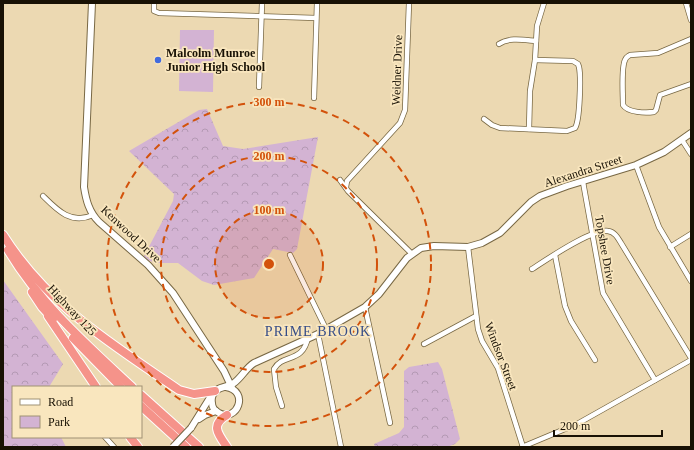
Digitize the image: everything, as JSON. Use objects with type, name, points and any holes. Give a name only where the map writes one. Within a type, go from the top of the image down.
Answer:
[{"type":"highway","points":[[3,235],[23,262],[56,299],[93,331],[179,390],[187,393],[198,394],[215,392]]},
{"type":"highway","name":"Highway 125","points":[[3,242],[31,283],[58,316],[80,339],[131,386]]},
{"type":"highway","name":"Highway 125","points":[[3,253],[42,307],[120,386]]},
{"type":"highway","points":[[42,307],[95,386]]},
{"type":"highway","points":[[142,396],[199,447]]},
{"type":"highway","points":[[142,407],[186,447]]},
{"type":"highway","points":[[227,415],[218,421],[216,428],[227,447]]},
{"type":"highway","points":[[131,438],[138,447]]},
{"type":"main road","name":"Kenwood Drive","points":[[92,3],[84,187],[88,205],[93,215],[99,222],[148,265],[184,307],[222,369],[230,387]]},
{"type":"main road","name":"Alexandra Street","points":[[230,387],[245,370],[254,363],[308,337],[318,334],[365,307],[379,294],[402,264],[412,254],[421,248],[430,246],[468,247],[482,243],[498,234],[531,202],[540,196],[636,165],[664,152],[691,134]]},
{"type":"main road","name":"Kenwood Drive","points":[[215,392],[223,380],[222,369]]},
{"type":"main road","points":[[222,369],[228,375],[235,377],[245,370]]},
{"type":"main road","points":[[215,392],[211,403],[216,411],[227,415],[232,413],[237,408],[239,386],[245,370]]},
{"type":"main road","points":[[191,428],[215,392],[230,387],[236,392],[239,399]]},
{"type":"main road","points":[[172,447],[205,415],[216,411]]},
{"type":"street","points":[[154,3],[156,13],[316,18]]},
{"type":"street","points":[[259,87],[262,3]]},
{"type":"street","points":[[314,98],[317,3]]},
{"type":"street","name":"Weidner Drive","points":[[346,187],[347,181],[404,117],[409,3]]},
{"type":"street","points":[[529,129],[530,91],[535,60],[537,26],[544,3]]},
{"type":"street","points":[[686,3],[691,20]]},
{"type":"street","points":[[691,39],[655,54],[627,57],[624,62],[623,105],[625,108],[630,110],[654,112],[656,110],[660,95],[691,84]]},
{"type":"street","points":[[498,44],[509,40],[536,40]]},
{"type":"street","points":[[484,119],[497,127],[570,130],[575,128],[578,119],[580,73],[578,64],[569,61],[535,60]]},
{"type":"street","points":[[682,140],[691,154]]},
{"type":"street","points":[[636,165],[655,217],[670,247],[691,280]]},
{"type":"street","points":[[340,180],[348,191],[412,254]]},
{"type":"street","name":"Topshee Drive","points":[[583,182],[602,293],[655,380]]},
{"type":"street","points":[[43,196],[58,211],[66,216],[85,218],[93,215]]},
{"type":"street","points":[[522,447],[577,424],[691,359],[614,233],[608,231],[592,233],[532,269]]},
{"type":"street","points":[[670,247],[691,234]]},
{"type":"street","name":"Windsor Street","points":[[468,247],[478,329],[497,368],[522,447]]},
{"type":"street","points":[[290,255],[326,329]]},
{"type":"street","points":[[555,255],[565,306],[571,321],[595,360]]},
{"type":"street","points":[[365,307],[390,423]]},
{"type":"street","points":[[424,344],[476,316]]},
{"type":"street","points":[[318,334],[341,447]]},
{"type":"street","points":[[282,406],[276,387],[274,369],[278,364],[302,352],[307,345],[308,337]]},
{"type":"street","points":[[106,438],[114,447]]},
{"type":"green space","points":[[180,30],[214,30],[213,92],[179,91]]},
{"type":"green space","points":[[207,109],[223,146],[243,149],[318,137],[297,249],[293,253],[273,249],[254,278],[214,285],[202,281],[178,263],[155,263],[143,258],[173,201],[174,194],[129,151],[199,110]]},
{"type":"green space","points":[[3,280],[63,364],[50,386],[12,386],[12,438],[62,438],[66,447],[3,447]]},
{"type":"green space","points":[[438,362],[442,369],[460,439],[455,444],[447,447],[375,447],[374,444],[399,433],[404,427],[404,371],[409,367]]},
{"type":"place","name":"Malcolm Munroe Junior High School","points":[[158,60]]},
{"type":"district","name":"PRIME BROOK","points":[[318,331]]}]
